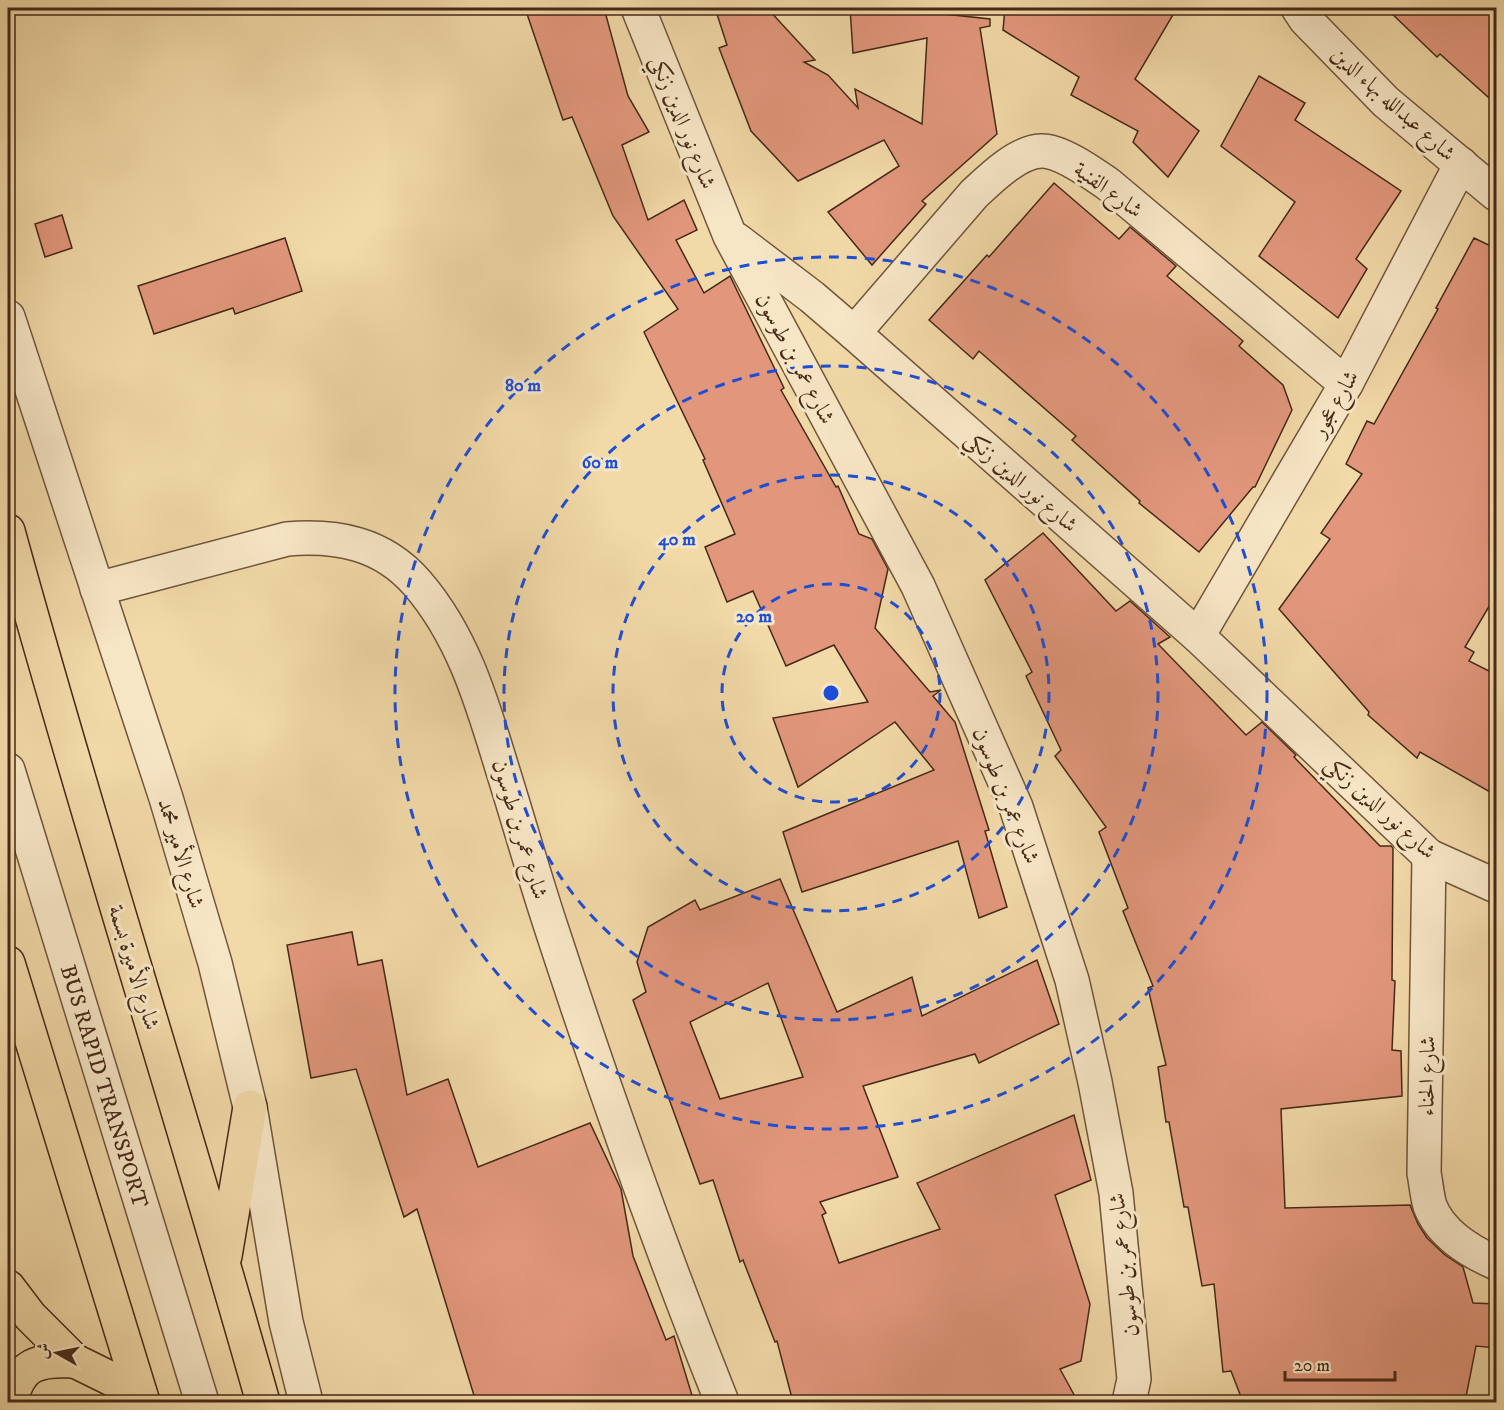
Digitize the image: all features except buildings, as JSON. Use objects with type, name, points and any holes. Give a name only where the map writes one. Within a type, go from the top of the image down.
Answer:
[{"type":"main road","name":"شارع الأميرة بسمة","points":[[8,531],[58,712],[224,1264],[263,1402]]},
{"type":"main road","points":[[8,963],[141,1398]]},
{"type":"main road","points":[[224,1264],[250,1107]]},
{"type":"main road","points":[[8,1287],[30,1316],[75,1361],[141,1398]]},
{"type":"main road","points":[[11,1402],[15,1385],[26,1370],[39,1362],[75,1361]]},
{"type":"street","name":"شارع نور الدين زنكي","points":[[638,8],[730,236],[812,297],[1198,636],[1429,856],[1497,886]]},
{"type":"street","name":"شارع عبدالله بهاء الدين","points":[[1298,8],[1306,20],[1386,102],[1497,194]]},
{"type":"street","name":"شارع الفنية","points":[[854,333],[974,194],[1016,159],[1041,151],[1071,160],[1108,184],[1346,384]]},
{"type":"street","name":"شارع عجور","points":[[1198,636],[1346,384],[1461,164]]},
{"type":"street","name":"شارع عمر بن طوسون","points":[[730,236],[918,586],[1016,807],[1072,980],[1095,1082],[1116,1193],[1138,1395]]},
{"type":"street","name":"شارع الأمير محمد","points":[[8,317],[166,798],[205,930],[250,1107],[286,1322],[306,1402]]},
{"type":"street","name":"شارع عمر بن طوسون","points":[[97,589],[287,539],[315,537],[344,540],[371,549],[396,563],[416,582],[444,620],[460,650],[482,704],[551,927],[604,1086],[661,1244],[722,1402]]},
{"type":"street","name":"BUS RAPID TRANSPORT","points":[[8,770],[202,1402]]},
{"type":"street","name":"شارع الحناء","points":[[1429,856],[1424,1173],[1430,1205],[1444,1230],[1465,1246],[1497,1263]]}]
